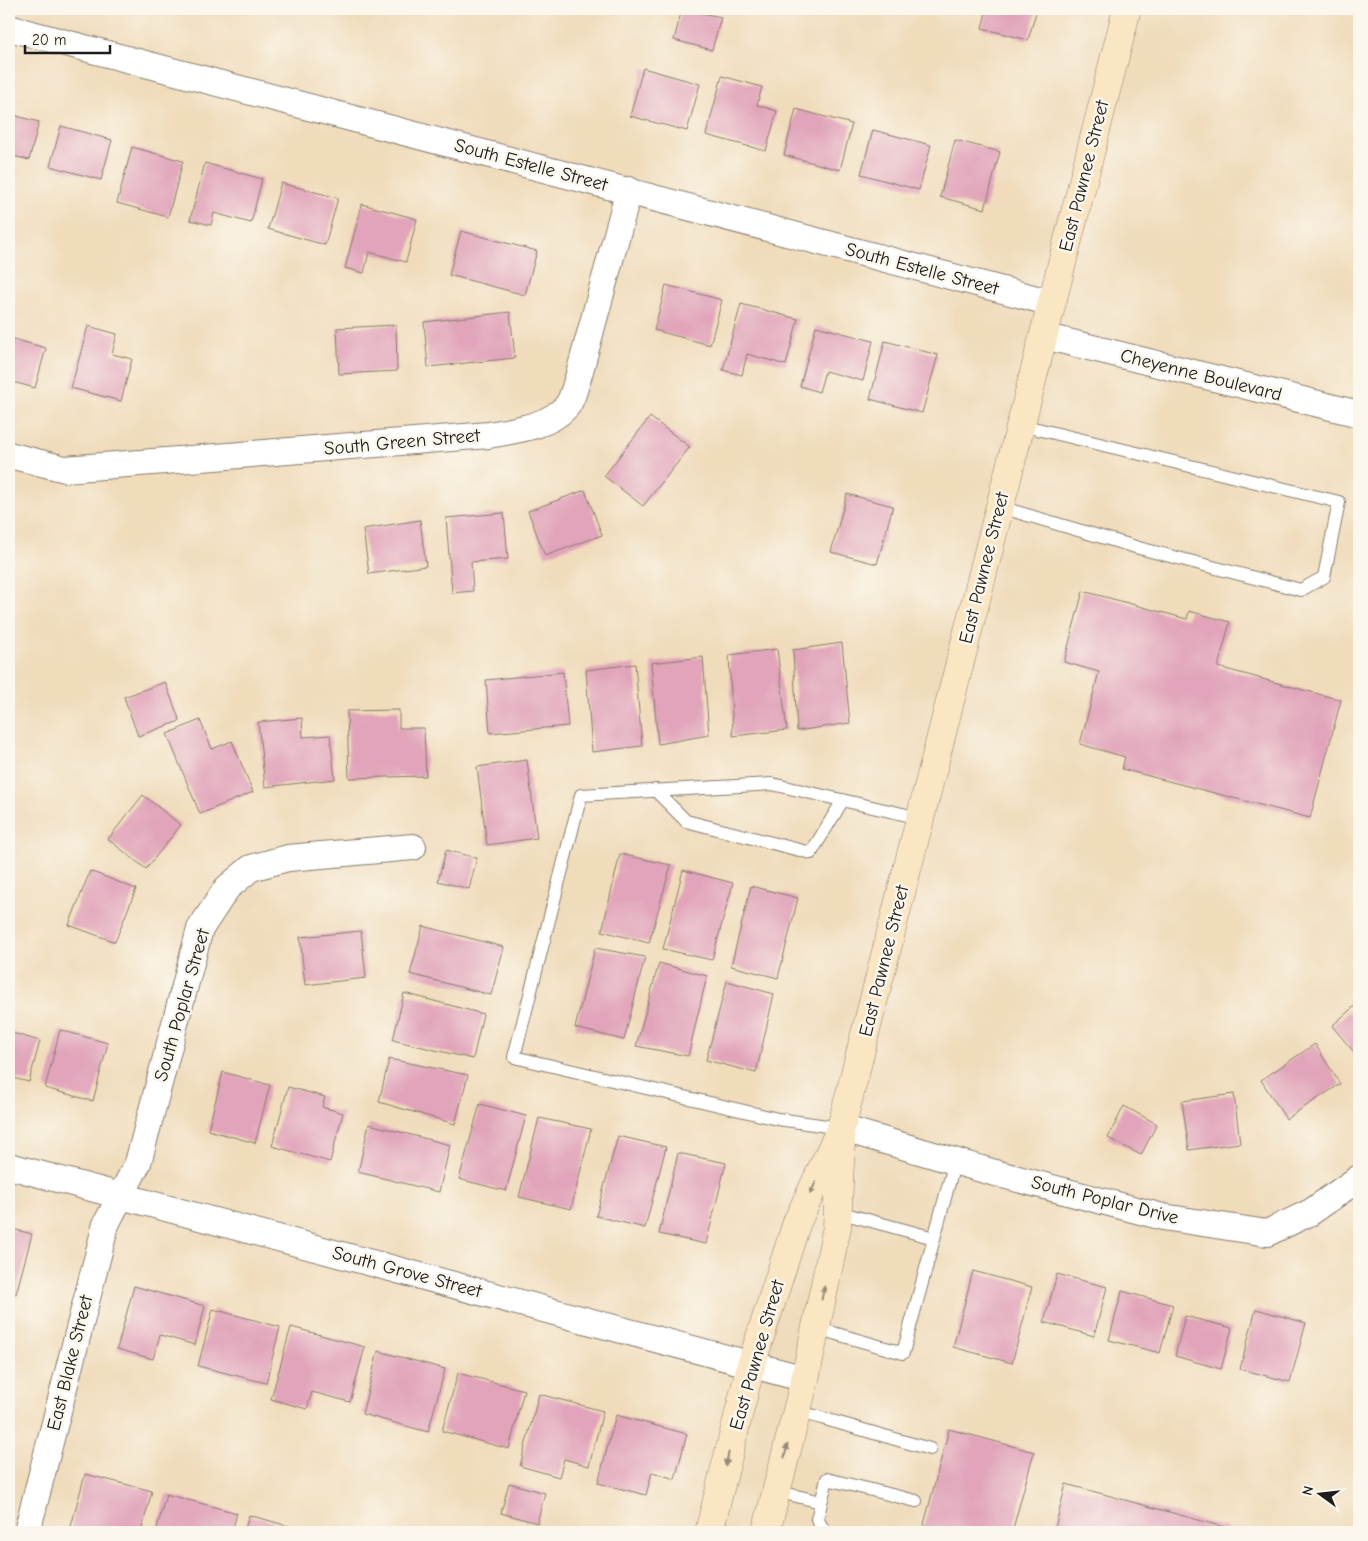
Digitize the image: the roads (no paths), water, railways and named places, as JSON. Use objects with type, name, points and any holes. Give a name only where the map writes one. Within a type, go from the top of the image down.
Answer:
[{"type":"main road","name":"East Pawnee Street","points":[[709,1532],[751,1364],[797,1222],[841,1128],[1127,9]]},
{"type":"main road","name":"East Pawnee Street","points":[[766,1532],[805,1379],[837,1227],[841,1128]]},
{"type":"street","name":"South Estelle Street","points":[[9,28],[1052,303]]},
{"type":"street","name":"South Green Street","points":[[9,455],[65,469],[489,435],[546,421],[567,406],[578,378],[629,190]]},
{"type":"street","name":"Cheyenne Boulevard","points":[[1044,336],[1359,414]]},
{"type":"street","name":"South Poplar Street","points":[[121,1196],[138,1164],[200,929],[227,888],[251,868],[288,858],[413,847]]},
{"type":"street","name":"South Poplar Drive","points":[[841,1128],[1162,1217],[1267,1232],[1311,1212],[1359,1178]]},
{"type":"street","name":"South Grove Street","points":[[9,1166],[805,1379]]},
{"type":"street","name":"East Blake Street","points":[[27,1532],[106,1224],[121,1196]]},
{"type":"lane","points":[[1000,507],[1139,548],[1301,590],[1324,577],[1339,502],[1021,425]]},
{"type":"lane","points":[[841,1128],[778,1119],[514,1057],[581,795],[772,784],[920,818]]},
{"type":"lane","points":[[655,790],[686,821],[811,853],[843,800]]},
{"type":"lane","points":[[816,1328],[902,1353],[955,1161]]},
{"type":"lane","points":[[838,1212],[934,1238]]},
{"type":"lane","points":[[796,1411],[930,1450]]},
{"type":"lane","points":[[825,1532],[818,1519],[827,1479],[916,1501]]},
{"type":"lane","points":[[776,1491],[821,1502]]}]
